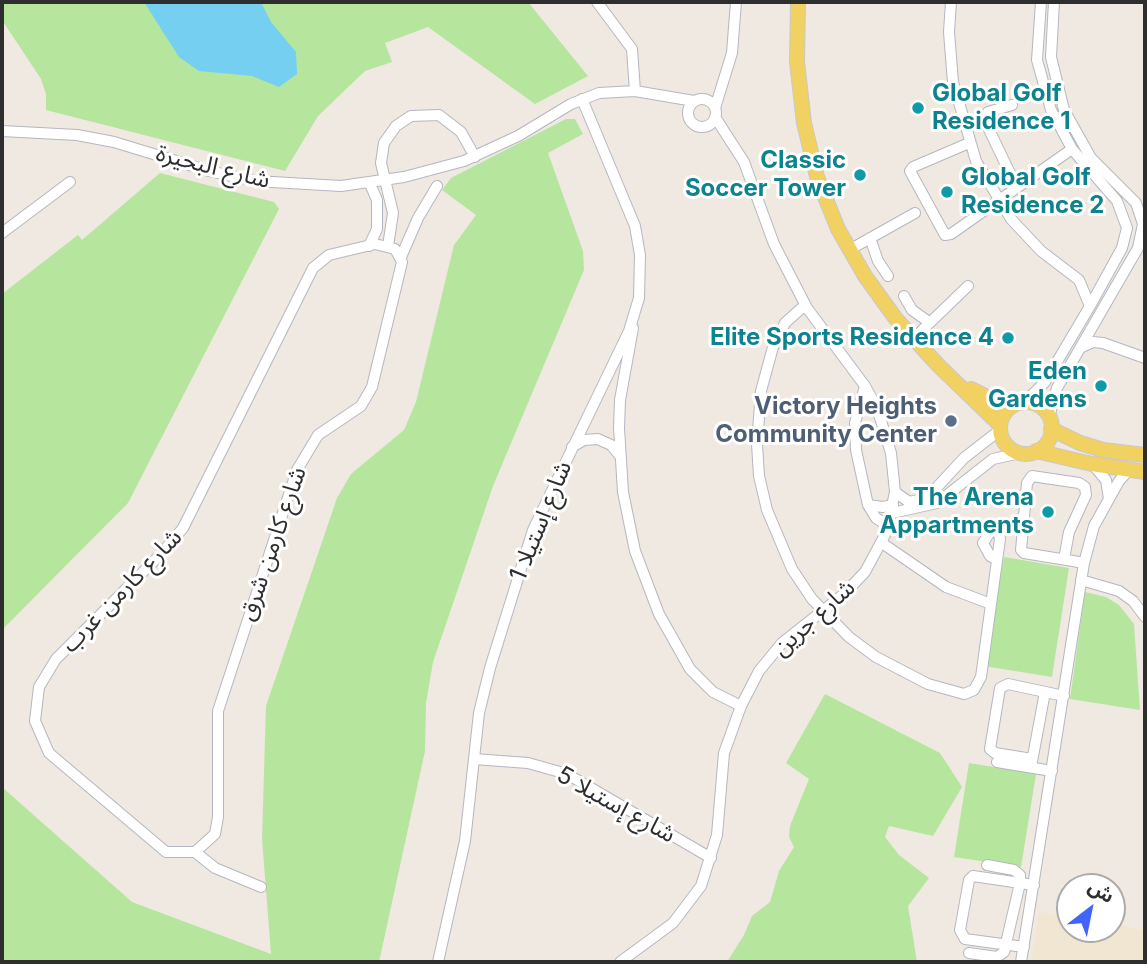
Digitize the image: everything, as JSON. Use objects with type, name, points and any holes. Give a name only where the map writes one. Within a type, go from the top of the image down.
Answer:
[{"type":"main road","points":[[798,2],[797,62],[804,122],[817,177],[849,250],[880,298],[913,339],[1000,427],[1008,447],[1020,453],[1036,451],[1092,464],[1145,472]]},
{"type":"main road","points":[[951,378],[987,397],[1039,406],[1050,423],[1080,443],[1103,450],[1145,455]]},
{"type":"main road","points":[[1000,427],[1006,411],[1021,402]]},
{"type":"main road","points":[[1036,451],[1047,442],[1050,423]]},
{"type":"street","points":[[597,2],[632,50],[635,91]]},
{"type":"street","points":[[706,126],[715,112],[730,63],[736,2]]},
{"type":"street","points":[[951,2],[950,57],[958,107],[969,143],[999,201],[1041,251],[1079,281],[1090,306]]},
{"type":"street","points":[[1021,402],[1045,382],[1090,306],[1125,242],[1126,221],[1117,201],[1072,149],[1051,110],[1040,76],[1036,44],[1040,6],[1031,2]]},
{"type":"street","points":[[1050,423],[1054,395],[1138,248],[1142,219],[1131,196],[1091,158],[1064,110],[1051,57],[1054,2]]},
{"type":"street","points":[[688,114],[730,63]]},
{"type":"street","name":"شارع البحيرة","points":[[2,131],[77,135],[114,142],[209,171],[255,181],[312,187],[370,184],[475,157],[582,99],[599,93],[635,91],[700,100]]},
{"type":"street","name":"شارع البحيرة","points":[[657,93],[688,114],[692,122],[706,126]]},
{"type":"street","name":"شارع إستيلا 1","points":[[438,962],[464,849],[484,690],[533,530],[633,322],[641,278],[636,233],[582,99]]},
{"type":"street","name":"شارع جرين","points":[[620,962],[673,923],[701,886],[711,858],[718,824],[724,753],[741,706],[774,651],[855,583],[882,543],[895,492],[889,442],[877,408],[865,386],[805,305],[774,244],[747,169],[715,112],[700,100]]},
{"type":"street","points":[[1012,105],[988,112],[984,119],[1017,188]]},
{"type":"street","points":[[401,257],[388,246],[393,213],[381,163],[384,143],[403,121],[420,114],[439,115],[455,125],[475,157]]},
{"type":"street","name":"شارع جرين","points":[[706,126],[736,148]]},
{"type":"street","points":[[969,143],[913,167],[910,175],[945,235],[951,234],[1072,149]]},
{"type":"street","points":[[2,233],[70,182]]},
{"type":"street","points":[[369,246],[377,229],[377,200],[370,184]]},
{"type":"street","name":"شارع كارمن شرق","points":[[195,852],[210,842],[218,826],[218,711],[298,470],[318,435],[361,405],[370,394],[402,268],[401,257],[418,218],[437,186]]},
{"type":"street","points":[[849,250],[915,213]]},
{"type":"street","points":[[870,238],[878,261],[888,276]]},
{"type":"street","name":"شارع كارمن غرب","points":[[195,852],[176,855],[158,847],[56,759],[38,732],[35,698],[43,677],[57,659],[147,569],[183,528],[313,268],[329,255],[369,246],[388,246]]},
{"type":"street","points":[[1079,281],[1104,281]]},
{"type":"street","points":[[913,339],[968,286]]},
{"type":"street","points":[[904,296],[912,310],[929,322]]},
{"type":"street","points":[[805,305],[785,323],[769,360],[758,408],[758,463],[767,510],[784,554],[801,584],[822,610],[859,645],[893,667],[928,684],[964,694],[974,690],[979,682],[997,560]]},
{"type":"street","points":[[1096,320],[1098,334],[1108,345]]},
{"type":"street","points":[[633,322],[620,400],[620,456],[626,510],[635,551],[659,614],[697,678],[713,692],[741,706]]},
{"type":"street","points":[[1080,348],[1093,342],[1145,358]]},
{"type":"street","points":[[865,386],[856,418],[856,450],[868,505],[876,518],[888,526]]},
{"type":"street","points":[[856,418],[877,408]]},
{"type":"street","points":[[895,492],[903,500],[922,501],[944,477],[1000,427]]},
{"type":"street","points":[[570,449],[584,440],[598,439],[611,446],[620,456]]},
{"type":"street","points":[[868,505],[892,509],[937,503],[993,459],[1020,453]]},
{"type":"street","points":[[1092,464],[1109,485],[1107,505]]},
{"type":"street","points":[[1021,962],[1084,563],[1094,526],[1129,470]]},
{"type":"street","points":[[1063,559],[1069,532],[1086,495],[1085,488],[1079,483],[1032,476],[1027,483],[1020,549],[1024,553],[1084,563]]},
{"type":"street","points":[[944,477],[956,489]]},
{"type":"street","points":[[882,543],[937,582],[991,604]]},
{"type":"street","points":[[1082,580],[1119,591],[1143,609]]},
{"type":"street","points":[[1052,771],[990,749],[999,691],[1008,684],[1064,696]]},
{"type":"street","points":[[1032,763],[1045,692]]},
{"type":"street","name":"شارع إستيلا 5","points":[[474,759],[528,763],[567,774],[711,858]]},
{"type":"street","points":[[997,762],[1032,763]]},
{"type":"street","points":[[195,852],[215,869],[255,882]]},
{"type":"street","points":[[969,953],[997,957],[1006,945],[1020,883],[1017,871],[987,866]]},
{"type":"street","points":[[1024,947],[965,939],[961,935],[969,880],[976,875],[1034,885]]},
{"type":"shaded area","points":[[1039,912],[1056,915],[1056,943],[1126,943],[1126,927],[1145,930],[1145,962],[1031,962]]},
{"type":"green space","points":[[2,2],[528,2],[588,76],[535,104],[428,27],[385,43],[392,62],[365,71],[318,116],[285,171],[46,110],[46,94],[41,79],[2,20]]},
{"type":"green space","points":[[566,119],[575,119],[583,134],[548,153],[583,251],[584,270],[493,486],[433,662],[426,703],[425,751],[379,962],[2,962],[2,787],[132,902],[271,954],[262,839],[266,706],[337,498],[351,474],[404,430],[416,402],[454,245],[476,215],[442,190],[451,178]]},
{"type":"green space","points":[[160,173],[274,202],[279,209],[128,503],[2,630],[2,294],[78,235],[82,240]]},
{"type":"green space","points":[[1004,557],[1069,568],[1052,677],[984,666]]},
{"type":"green space","points":[[1085,592],[1106,597],[1119,605],[1134,624],[1140,710],[1070,699]]},
{"type":"green space","points":[[825,694],[940,753],[962,787],[933,836],[889,826],[885,837],[899,855],[929,878],[908,906],[917,962],[727,962],[752,916],[770,902],[779,871],[794,847],[789,837],[790,826],[809,779],[786,763]]},
{"type":"green space","points":[[969,763],[1036,774],[1021,867],[954,857]]},
{"type":"water","points":[[144,2],[261,2],[271,22],[296,52],[297,74],[279,87],[252,76],[199,71],[179,57]]},
{"type":"place","name":"Global Golf Residence 1","points":[[918,108]]},
{"type":"place","name":"Classic Soccer Tower","points":[[860,175]]},
{"type":"place","name":"Global Golf Residence 2","points":[[947,192]]},
{"type":"place","name":"Elite Sports Residence 4","points":[[1008,338]]},
{"type":"place","name":"Eden Gardens","points":[[1101,386]]},
{"type":"place","name":"Victory Heights Community Center","points":[[951,421]]},
{"type":"place","name":"The Arena Appartments","points":[[1048,512]]}]
